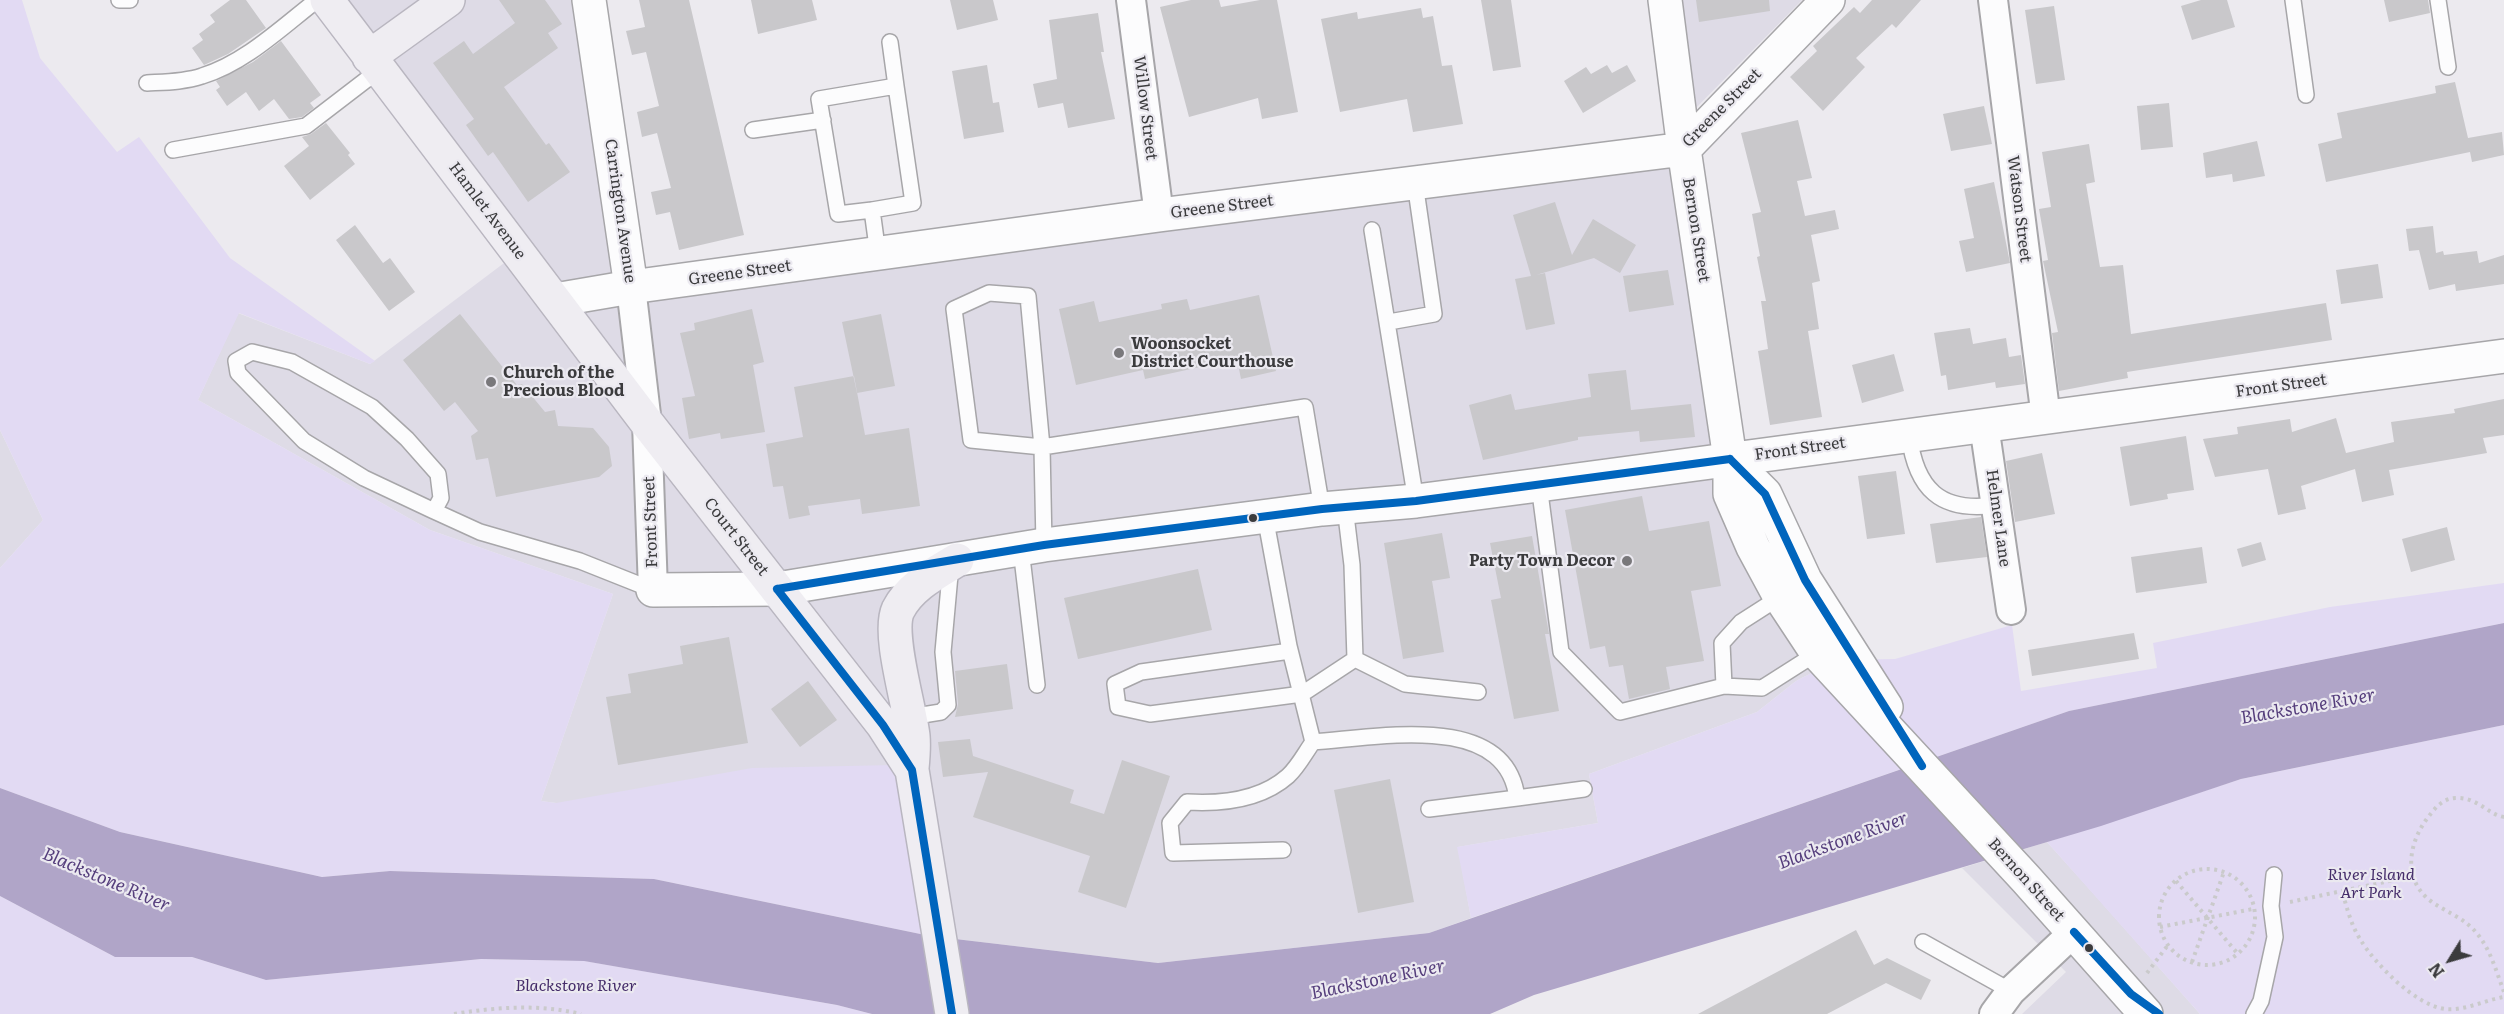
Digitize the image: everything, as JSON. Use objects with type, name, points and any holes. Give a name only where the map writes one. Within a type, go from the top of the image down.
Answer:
[{"type":"main road","name":"Hamlet Avenue","points":[[327,0],[647,423]]},
{"type":"main road","points":[[374,63],[448,0]]},
{"type":"main road","name":"Carrington Avenue","points":[[590,0],[631,287]]},
{"type":"main road","name":"Bernon Street","points":[[1665,0],[1683,149],[1730,459],[1730,494],[1753,547],[1780,597],[1922,766],[2139,1004],[2159,1014]]},
{"type":"main road","name":"Greene Street","points":[[555,300],[631,287],[1159,215],[1683,149],[1828,0]]},
{"type":"main road","name":"Front Street","points":[[654,590],[777,589],[954,562],[1033,547],[1265,516],[1416,501],[2504,356]]},
{"type":"main road","name":"Court Street","points":[[647,423],[883,724],[913,777],[952,1014]]},
{"type":"main road","name":"Bernon Street","points":[[1730,459],[1765,494],[1805,580],[1834,660]]},
{"type":"main road","points":[[913,777],[913,738],[894,633],[897,612],[907,596],[927,578],[954,562]]},
{"type":"street","name":"Willow Street","points":[[1131,0],[1159,215]]},
{"type":"street","name":"Watson Street","points":[[1993,0],[2046,418]]},
{"type":"street","name":"Carrington Avenue","points":[[631,287],[647,423]]},
{"type":"street","name":"Front Street","points":[[647,423],[654,590]]},
{"type":"street","name":"Helmer Lane","points":[[1984,425],[2011,610]]},
{"type":"street","points":[[1994,1014],[2011,991],[2074,932]]},
{"type":"lane","points":[[118,0],[130,0]]},
{"type":"lane","points":[[147,83],[181,80],[220,69],[238,59],[316,0]]},
{"type":"lane","points":[[2293,0],[2306,95]]},
{"type":"lane","points":[[2439,0],[2448,67]]},
{"type":"lane","points":[[890,42],[913,203],[838,214],[819,99],[896,86]]},
{"type":"lane","points":[[173,150],[306,126],[374,63]]},
{"type":"lane","points":[[753,130],[823,120]]},
{"type":"lane","points":[[1389,322],[1434,314],[1415,183]]},
{"type":"lane","points":[[872,210],[878,254]]},
{"type":"lane","points":[[1372,230],[1389,322],[1416,501]]},
{"type":"lane","points":[[1037,685],[1033,547],[1042,447],[1028,296],[989,293],[954,309],[971,440],[1042,447],[1305,407],[1352,565],[1355,659]]},
{"type":"lane","points":[[437,505],[438,474],[407,439],[372,407],[292,362],[252,352],[236,361],[238,373],[304,441],[364,478],[437,505],[480,532],[580,561],[654,590]]},
{"type":"lane","points":[[1909,435],[1917,471],[1930,490],[1964,507],[1996,505]]},
{"type":"lane","points":[[1539,485],[1561,652],[1620,712],[1724,686],[1762,688],[1834,660]]},
{"type":"lane","points":[[1265,516],[1290,651],[1313,742],[1288,776],[1259,793],[1218,804],[1187,802],[1170,823],[1173,854],[1283,850]]},
{"type":"lane","points":[[910,717],[941,712],[948,705],[943,652],[954,562]]},
{"type":"lane","points":[[1724,686],[1722,643],[1741,622],[1780,597]]},
{"type":"lane","points":[[1290,651],[1141,672],[1115,684],[1118,707],[1150,714],[1302,694],[1355,659]]},
{"type":"lane","points":[[1355,659],[1406,684],[1478,692]]},
{"type":"lane","points":[[1313,742],[1437,734],[1488,749],[1505,764],[1515,784],[1517,798]]},
{"type":"lane","points":[[1430,810],[1584,789]]},
{"type":"lane","points":[[2254,1014],[2261,1000],[2276,937],[2271,906],[2274,875]]},
{"type":"lane","points":[[1923,942],[2011,991]]},
{"type":"path","points":[[2504,817],[2478,801],[2457,797],[2437,804],[2414,838],[2411,857],[2413,876],[2427,898],[2465,921],[2476,932],[2488,951],[2504,992]]},
{"type":"path","points":[[2208,868],[2224,872],[2243,887],[2254,909],[2251,933],[2238,954],[2223,962],[2207,965],[2192,963],[2178,956],[2168,945],[2160,927],[2161,902],[2176,881],[2192,871],[2208,868]]},
{"type":"path","points":[[2192,963],[2224,872]]},
{"type":"path","points":[[2271,906],[2413,876]]},
{"type":"path","points":[[2176,881],[2238,954]]},
{"type":"path","points":[[2342,891],[2350,918],[2370,953],[2399,982],[2424,1001],[2445,1009],[2472,1006],[2504,997]]},
{"type":"path","points":[[2160,927],[2254,909]]},
{"type":"path","points":[[2139,1004],[2168,945]]},
{"type":"path","points":[[454,1014],[510,1007],[555,1008],[581,1014]]},
{"type":"shaded area","points":[[337,0],[600,0],[640,273],[1693,150],[1740,474],[1837,660],[1796,681],[1757,712],[1589,774],[1598,823],[1458,847],[1471,918],[1429,933],[1158,963],[930,936],[556,803],[541,801],[613,594],[430,530],[198,400],[238,313],[370,364],[524,248]]},
{"type":"shaded area","points":[[1675,0],[1802,0],[1691,113]]},
{"type":"shaded area","points":[[0,430],[43,520],[0,568]]},
{"type":"shaded area","points":[[2047,842],[2200,1014],[2022,1014],[2066,972],[1962,868]]},
{"type":"green space","points":[[0,0],[22,0],[40,58],[117,152],[139,137],[230,258],[375,361],[370,364],[239,313],[198,400],[430,530],[613,594],[541,801],[556,803],[752,768],[895,765],[930,936],[654,879],[390,871],[322,877],[120,832],[0,788],[0,568],[43,520],[0,430]]},
{"type":"green space","points":[[2504,583],[2504,623],[2069,711],[1471,918],[1457,847],[1598,823],[1589,774],[1757,712],[1796,681],[1837,660],[1895,659],[2012,625],[2021,691],[2157,668],[2153,643],[2330,607]]},
{"type":"green space","name":"River Island Art Park","points":[[2504,725],[2504,1014],[2200,1014],[2047,842],[2241,779]]},
{"type":"green space","name":"Blackstone River","points":[[0,896],[115,957],[192,957],[266,980],[481,959],[585,961],[837,1005],[872,1014],[0,1014]]},
{"type":"water","name":"Blackstone River","points":[[2504,623],[2504,725],[2241,779],[2101,826],[1534,995],[1490,1014],[872,1014],[837,1005],[584,961],[481,959],[266,980],[192,957],[115,957],[0,896],[0,788],[120,832],[322,877],[390,871],[654,879],[930,936],[1158,963],[1429,933],[2069,711]]},
{"type":"building","points":[[230,0],[246,0],[266,28],[228,54],[204,65],[192,48],[203,40],[199,34],[215,22],[210,15]]},
{"type":"building","points":[[499,0],[545,0],[562,24],[548,33],[558,48],[504,87],[546,145],[549,143],[570,172],[528,202],[493,152],[488,156],[466,125],[474,119],[433,63],[464,41],[473,54],[515,23]]},
{"type":"building","points":[[639,0],[689,0],[744,235],[679,250],[670,212],[656,215],[651,192],[671,188],[657,133],[642,137],[637,112],[659,106],[646,52],[632,55],[626,31],[645,27]]},
{"type":"building","points":[[751,0],[812,0],[817,20],[758,34]]},
{"type":"building","points":[[950,0],[993,0],[998,20],[957,30]]},
{"type":"building","points":[[1191,0],[1219,0],[1221,7],[1260,0],[1277,0],[1298,112],[1262,119],[1258,98],[1189,117],[1160,7]]},
{"type":"building","points":[[1481,0],[1511,0],[1521,67],[1493,71]]},
{"type":"building","points":[[1696,0],[1769,0],[1770,11],[1699,22]]},
{"type":"building","points":[[1872,0],[1921,0],[1896,28],[1892,24],[1856,58],[1865,67],[1823,111],[1790,77],[1817,51],[1813,46],[1854,7],[1860,13]]},
{"type":"building","points":[[2201,0],[2227,0],[2235,27],[2192,40],[2181,6]]},
{"type":"building","points":[[2384,0],[2428,0],[2430,13],[2389,22]]},
{"type":"building","points":[[2054,6],[2065,80],[2036,84],[2025,10]]},
{"type":"building","points":[[1421,8],[1423,18],[1433,16],[1442,66],[1452,65],[1463,124],[1413,132],[1407,99],[1340,112],[1321,19],[1357,12],[1358,19]]},
{"type":"building","points":[[1098,13],[1104,52],[1101,52],[1115,119],[1068,128],[1063,103],[1038,108],[1033,84],[1057,79],[1049,20]]},
{"type":"building","points":[[281,41],[321,95],[310,103],[314,108],[302,117],[289,119],[274,99],[259,111],[246,92],[227,106],[216,90],[220,87],[216,81],[253,62]]},
{"type":"building","points":[[987,65],[993,103],[999,102],[1004,132],[964,139],[952,71]]},
{"type":"building","points":[[1607,65],[1612,73],[1627,65],[1636,81],[1583,113],[1564,81],[1586,67],[1591,74]]},
{"type":"building","points":[[2455,82],[2468,138],[2502,132],[2504,155],[2472,162],[2470,152],[2326,182],[2318,144],[2342,138],[2337,113],[2436,93],[2435,86]]},
{"type":"building","points":[[2169,103],[2173,147],[2141,150],[2137,106]]},
{"type":"building","points":[[1984,106],[1992,144],[1951,151],[1943,114]]},
{"type":"building","points":[[1798,120],[1812,178],[1797,181],[1805,216],[1835,210],[1839,229],[1811,235],[1820,281],[1812,283],[1819,329],[1808,331],[1822,417],[1770,425],[1758,351],[1768,349],[1761,301],[1766,301],[1757,257],[1760,256],[1752,214],[1761,212],[1741,133]]},
{"type":"building","points":[[326,123],[350,153],[348,155],[355,164],[310,200],[284,166],[309,146],[302,137],[311,134]]},
{"type":"building","points":[[2257,141],[2265,176],[2233,182],[2232,174],[2206,178],[2203,153]]},
{"type":"building","points":[[2089,144],[2095,182],[2086,184],[2100,267],[2123,265],[2131,334],[2326,303],[2332,340],[2127,372],[2128,378],[2059,391],[2052,333],[2058,332],[2043,261],[2048,260],[2039,209],[2051,207],[2042,152]]},
{"type":"building","points":[[1994,182],[2010,263],[1966,272],[1959,241],[1974,238],[1964,189]]},
{"type":"building","points":[[1555,202],[1572,255],[1593,219],[1636,245],[1620,273],[1594,258],[1536,275],[1545,273],[1555,324],[1526,330],[1515,279],[1531,276],[1513,215]]},
{"type":"building","points":[[355,225],[383,263],[390,258],[415,292],[389,311],[336,240]]},
{"type":"building","points":[[2433,226],[2436,253],[2443,251],[2444,255],[2477,251],[2479,263],[2504,255],[2504,284],[2456,291],[2455,284],[2429,290],[2419,250],[2409,251],[2406,229]]},
{"type":"building","points":[[2378,264],[2383,298],[2341,304],[2336,270]]},
{"type":"building","points":[[1668,270],[1674,305],[1629,312],[1623,276]]},
{"type":"building","points":[[1259,295],[1276,371],[1241,379],[1237,359],[1145,379],[1143,370],[1076,385],[1059,309],[1094,301],[1099,322],[1162,309],[1161,304],[1187,299],[1190,310]]},
{"type":"building","points":[[752,309],[764,362],[753,365],[765,432],[721,439],[720,433],[689,439],[682,398],[695,396],[680,333],[695,330],[694,323]]},
{"type":"building","points":[[460,314],[517,385],[522,384],[545,412],[555,410],[558,426],[593,428],[609,447],[612,466],[599,477],[496,497],[488,458],[476,460],[471,436],[478,431],[455,402],[444,411],[403,360]]},
{"type":"building","points":[[881,314],[895,386],[857,393],[842,322]]},
{"type":"building","points":[[1970,328],[1973,344],[2006,338],[2009,357],[2021,355],[2025,384],[1996,388],[1995,382],[1948,390],[1946,375],[1941,376],[1934,333]]},
{"type":"building","points":[[1894,354],[1904,391],[1862,403],[1852,365]]},
{"type":"building","points":[[1626,370],[1631,410],[1691,404],[1695,437],[1640,442],[1639,431],[1578,437],[1578,440],[1483,460],[1469,405],[1511,394],[1515,410],[1591,397],[1588,374]]},
{"type":"building","points":[[854,376],[865,435],[909,428],[920,506],[862,514],[860,499],[808,506],[810,515],[789,519],[783,486],[773,487],[766,444],[803,437],[794,387]]},
{"type":"building","points":[[2504,399],[2504,435],[2483,438],[2487,453],[2389,470],[2394,495],[2362,502],[2355,469],[2301,486],[2306,509],[2278,515],[2268,469],[2215,477],[2203,439],[2238,434],[2237,427],[2290,419],[2292,432],[2336,418],[2346,453],[2394,442],[2391,422],[2455,413],[2454,409]]},
{"type":"building","points":[[2186,436],[2194,490],[2167,494],[2168,499],[2130,506],[2120,447]]},
{"type":"building","points":[[2042,453],[2055,514],[2015,522],[2006,461]]},
{"type":"building","points":[[1896,471],[1905,534],[1867,539],[1858,476]]},
{"type":"building","points":[[1642,496],[1649,531],[1709,521],[1721,586],[1691,591],[1704,661],[1666,667],[1670,689],[1629,699],[1623,665],[1609,667],[1605,646],[1590,649],[1565,510]]},
{"type":"building","points":[[1981,517],[1987,557],[1936,563],[1930,524]]},
{"type":"building","points":[[2447,527],[2455,560],[2411,572],[2402,539]]},
{"type":"building","points":[[1442,533],[1450,578],[1432,581],[1444,652],[1403,659],[1384,543]]},
{"type":"building","points":[[1532,536],[1549,634],[1545,634],[1559,711],[1514,719],[1491,600],[1501,598],[1490,543]]},
{"type":"building","points":[[2261,542],[2266,560],[2242,567],[2237,549]]},
{"type":"building","points":[[2202,547],[2207,583],[2136,593],[2131,557]]},
{"type":"building","points":[[1198,569],[1212,630],[1078,659],[1064,598]]},
{"type":"building","points":[[2134,633],[2139,659],[2032,676],[2028,650]]},
{"type":"building","points":[[729,637],[748,743],[618,765],[606,697],[631,693],[628,674],[683,664],[680,646]]},
{"type":"building","points":[[1007,664],[1013,709],[955,717],[958,704],[955,671]]},
{"type":"building","points":[[808,681],[837,720],[800,747],[771,709]]},
{"type":"building","points":[[970,739],[973,756],[1074,790],[1070,803],[1104,814],[1122,760],[1170,776],[1126,908],[1078,892],[1090,856],[973,817],[988,772],[943,777],[938,742]]},
{"type":"building","points":[[1390,779],[1414,902],[1358,913],[1334,790]]},
{"type":"building","points":[[1856,930],[1874,965],[1887,958],[1931,980],[1921,1000],[1886,983],[1827,1014],[1698,1014]]},
{"type":"transit line","points":[[1730,459],[1765,494],[1805,580],[1922,766]]},
{"type":"transit line","points":[[777,589],[1044,545],[1322,509],[1416,501],[1730,459]]},
{"type":"transit line","points":[[777,589],[883,725],[912,770],[952,1014]]},
{"type":"transit line","points":[[2074,932],[2131,994],[2159,1014]]},
{"type":"place","name":"Woonsocket District Courthouse","points":[[1119,353]]},
{"type":"place","name":"Church of the Precious Blood","points":[[491,382]]},
{"type":"place","name":"Party Town Decor","points":[[1627,561]]}]
